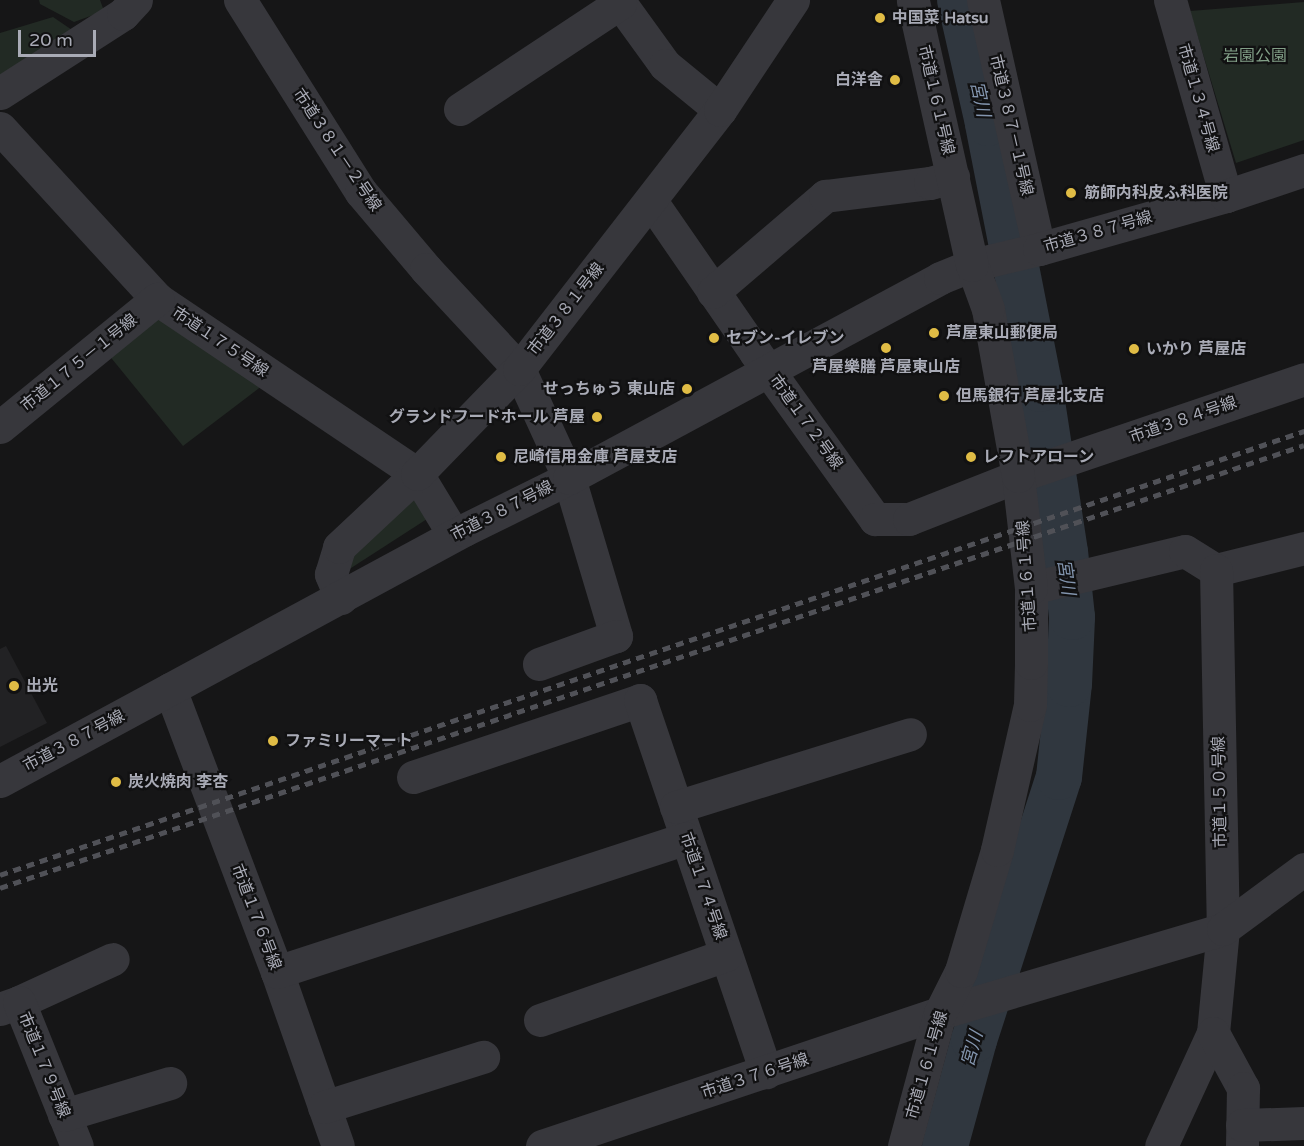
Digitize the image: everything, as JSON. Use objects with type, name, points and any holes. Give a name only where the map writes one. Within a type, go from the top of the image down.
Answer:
[{"type":"street","points":[[0,93],[123,14],[136,0]]},
{"type":"street","name":"市道３８１－２号線","points":[[240,0],[361,192],[426,269],[519,369]]},
{"type":"street","name":"市道３８１号線","points":[[341,598],[331,574],[339,547],[417,474],[519,369],[720,110],[793,0]]},
{"type":"street","name":"市道１６１号線","points":[[904,1146],[954,1010],[961,971],[998,850],[1030,705],[1040,586],[1041,468],[972,265],[913,0]]},
{"type":"street","name":"市道３８７－１号線","points":[[983,0],[1026,252]]},
{"type":"street","name":"市道１３４号線","points":[[1170,0],[1226,196]]},
{"type":"street","points":[[460,109],[619,1],[665,64],[720,110]]},
{"type":"street","name":"市道１７５号線","points":[[0,128],[157,299],[417,474],[454,535]]},
{"type":"street","name":"市道３８７号線","points":[[0,781],[454,535],[568,478],[940,278],[972,265],[1226,196],[1304,170]]},
{"type":"street","points":[[713,292],[825,196],[930,183],[953,177]]},
{"type":"street","name":"市道１７２号線","points":[[651,201],[768,371],[875,519],[909,519],[1041,468]]},
{"type":"street","name":"市道１７５－１号線","points":[[0,427],[157,299]]},
{"type":"street","points":[[519,369],[568,478],[616,636],[539,664]]},
{"type":"street","name":"市道３８４号線","points":[[1041,468],[1304,379]]},
{"type":"street","points":[[1040,586],[1081,578],[1185,551],[1216,570],[1304,548]]},
{"type":"street","name":"市道１５０号線","points":[[1161,1146],[1213,1033],[1223,929],[1216,570]]},
{"type":"street","name":"市道１７６号線","points":[[170,689],[277,972],[338,1146]]},
{"type":"street","name":"市道１７４号線","points":[[413,777],[640,700],[766,1072]]},
{"type":"street","points":[[676,807],[910,734]]},
{"type":"street","points":[[277,972],[686,838]]},
{"type":"street","points":[[1223,929],[1304,869]]},
{"type":"street","name":"市道３７６号線","points":[[542,1146],[954,1010],[1223,929]]},
{"type":"street","points":[[540,1020],[726,955]]},
{"type":"street","points":[[9,1006],[113,959]]},
{"type":"street","name":"市道１７９号線","points":[[9,1006],[78,1146]]},
{"type":"street","points":[[1213,1033],[1243,1088],[1242,1136],[1304,1123]]},
{"type":"street","points":[[324,1107],[483,1057]]},
{"type":"street","points":[[64,1115],[170,1083]]},
{"type":"shaded area","name":"出光","points":[[6,646],[47,723],[0,747],[0,649]]},
{"type":"green space","points":[[39,0],[100,0],[104,11],[74,22],[40,4]]},
{"type":"green space","name":"岩園公園","points":[[1304,2],[1304,140],[1236,163],[1190,11]]},
{"type":"green space","points":[[53,17],[75,32],[0,80],[0,33]]},
{"type":"green space","points":[[160,313],[267,382],[183,446],[108,354]]},
{"type":"green space","points":[[417,495],[427,519],[348,570],[345,558]]},
{"type":"waterway","name":"宮川","points":[[945,1146],[974,1040],[1059,777],[1069,684],[1072,617],[1065,552],[1040,389],[988,123],[960,0]]},
{"type":"railway","points":[[0,875],[1304,431]]},
{"type":"railway","points":[[0,888],[1304,445]]},
{"type":"place","name":"中国菜 Hatsu","points":[[880,18]]},
{"type":"place","name":"白洋舎","points":[[895,80]]},
{"type":"place","name":"筋師内科皮ふ科医院","points":[[1071,193]]},
{"type":"place","name":"芦屋東山郵便局","points":[[934,333]]},
{"type":"place","name":"セブン-イレブン","points":[[714,338]]},
{"type":"place","name":"芦屋樂膳 芦屋東山店","points":[[886,348]]},
{"type":"place","name":"いかり 芦屋店","points":[[1134,349]]},
{"type":"place","name":"せっちゅう 東山店","points":[[687,389]]},
{"type":"place","name":"但馬銀行 芦屋北支店","points":[[944,396]]},
{"type":"place","name":"グランドフードホール 芦屋","points":[[597,417]]},
{"type":"place","name":"尼崎信用金庫 芦屋支店","points":[[501,457]]},
{"type":"place","name":"レフトアローン","points":[[971,457]]},
{"type":"place","name":"出光","points":[[14,686]]},
{"type":"place","name":"ファミリーマート","points":[[273,741]]},
{"type":"place","name":"炭火焼肉 李杏","points":[[116,782]]}]
